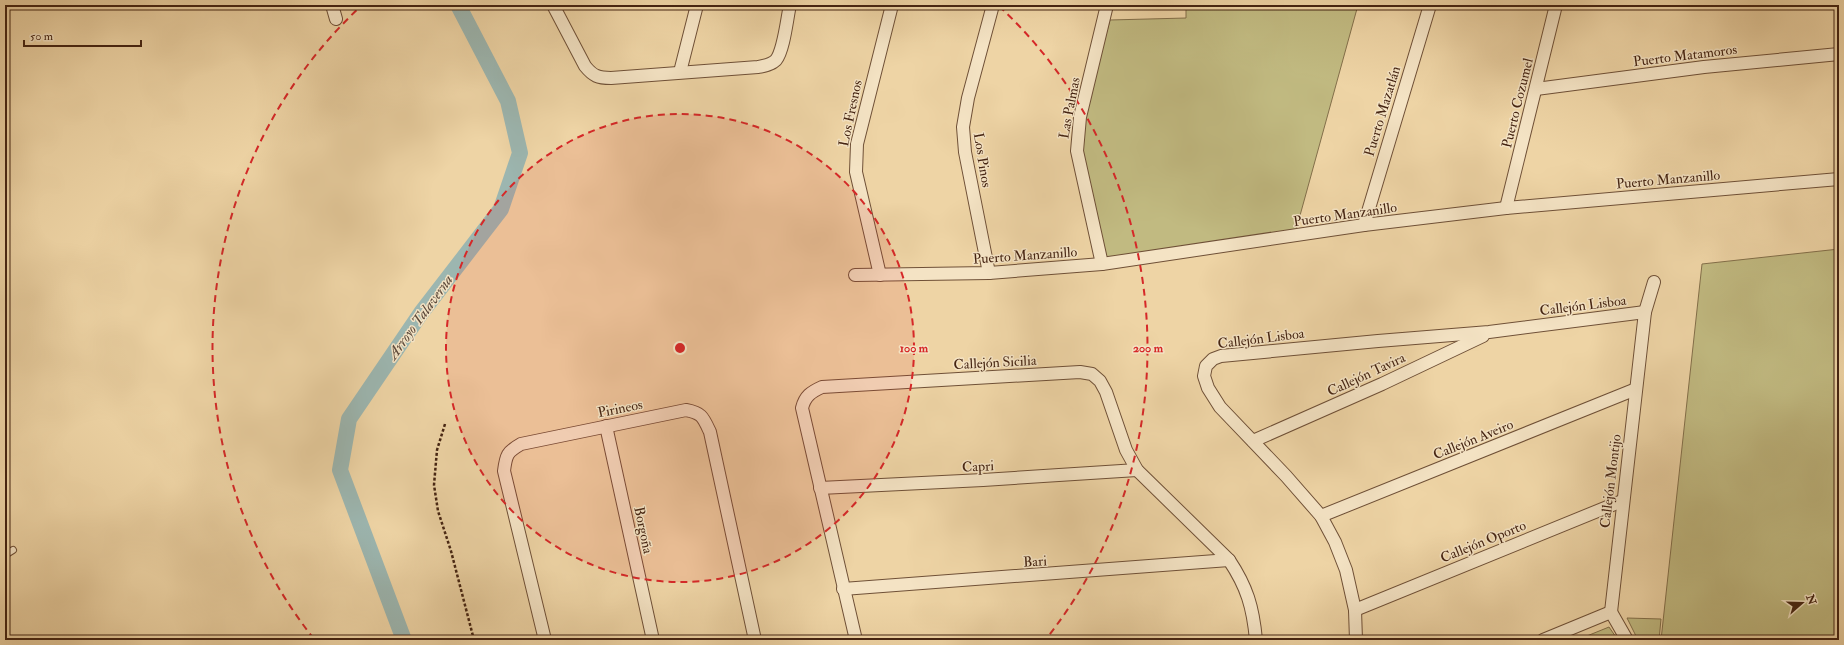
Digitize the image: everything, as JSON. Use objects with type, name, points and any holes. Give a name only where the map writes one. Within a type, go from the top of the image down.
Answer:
[{"type":"street","points":[[332,5],[336,19]]},
{"type":"street","points":[[553,5],[585,66],[592,74],[599,78],[769,65],[780,53],[790,5]]},
{"type":"street","points":[[680,72],[697,5]]},
{"type":"street","name":"Los Fresnos","points":[[880,276],[856,172],[857,144],[892,5]]},
{"type":"street","name":"Los Pinos","points":[[989,273],[966,152],[963,127],[968,98],[993,5]]},
{"type":"street","name":"Las Palmas","points":[[1102,264],[1077,151],[1080,117],[1107,5]]},
{"type":"street","name":"Puerto Mazatlán","points":[[1364,225],[1430,5]]},
{"type":"street","name":"Puerto Cozumel","points":[[1506,208],[1556,5]]},
{"type":"street","name":"Puerto Matamoros","points":[[1536,89],[1704,67],[1839,54]]},
{"type":"street","name":"Puerto Manzanillo","points":[[855,276],[989,273],[1102,264],[1364,225],[1506,208],[1839,179]]},
{"type":"street","name":"Callejón Montijo","points":[[1611,612],[1622,501],[1645,312],[1654,282]]},
{"type":"street","name":"Callejón Lisboa","points":[[1356,640],[1355,610],[1346,570],[1335,542],[1322,516],[1220,407],[1208,388],[1204,376],[1206,366],[1213,359],[1229,355],[1489,332],[1645,312]]},
{"type":"street","name":"Callejón Tavira","points":[[1253,441],[1382,384],[1489,332]]},
{"type":"street","name":"Callejón Sicilia","points":[[856,640],[842,589],[802,408],[804,399],[811,391],[822,387],[1080,372],[1092,374],[1100,381],[1106,392],[1126,450],[1137,470],[1229,560],[1241,578],[1251,602],[1256,640]]},
{"type":"street","name":"Callejón Aveiro","points":[[1322,516],[1636,389]]},
{"type":"street","name":"Pirineos","points":[[545,640],[504,471],[505,458],[510,450],[521,444],[686,410],[698,412],[704,418],[710,432],[755,640]]},
{"type":"street","name":"Borgoña","points":[[606,426],[653,640]]},
{"type":"street","name":"Capri","points":[[820,488],[983,480],[1137,470]]},
{"type":"street","name":"Callejón Oporto","points":[[1355,610],[1622,501]]},
{"type":"street","name":"Bari","points":[[842,589],[1229,560]]},
{"type":"street","points":[[1543,640],[1611,612],[1627,640]]},
{"type":"lane","points":[[5,555],[13,550]]},
{"type":"path","points":[[445,424],[437,450],[434,484],[438,511],[451,551],[474,640]]},
{"type":"shaded area","points":[[1186,5],[1358,5],[1296,230],[1110,259],[1106,256],[1080,155],[1083,120],[1110,20],[1186,18]]},
{"type":"shaded area","points":[[1839,249],[1839,640],[1661,640],[1702,264]]},
{"type":"shaded area","points":[[1627,618],[1661,619],[1659,640],[1638,640]]},
{"type":"shaded area","points":[[1609,627],[1618,640],[1577,640]]},
{"type":"waterway","name":"Arroyo Talaverna","points":[[404,640],[340,470],[349,419],[421,313],[501,209],[520,153],[508,101],[458,5]]}]
